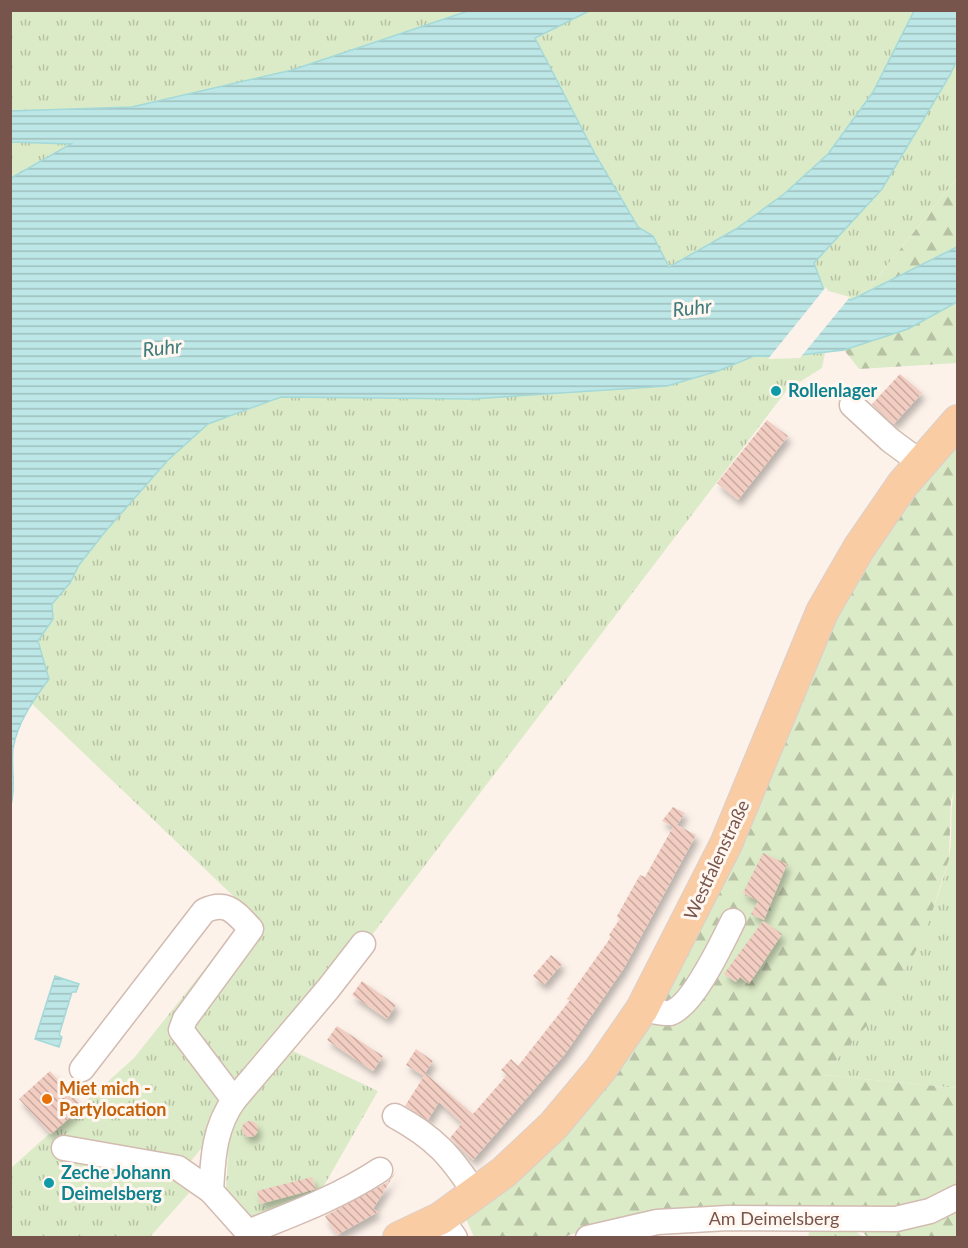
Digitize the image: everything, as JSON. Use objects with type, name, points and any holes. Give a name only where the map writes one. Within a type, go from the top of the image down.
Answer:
[{"type":"main road","name":"Westfalenstraße","points":[[399,1238],[451,1232],[475,1193],[504,1172],[553,1126],[600,1070],[642,1008],[726,844],[822,612],[859,548],[903,484],[957,421]]},
{"type":"street","points":[[852,405],[890,440],[921,464]]},
{"type":"street","points":[[82,1069],[204,911],[217,905],[226,906],[251,929],[185,1019],[181,1030],[234,1100]]},
{"type":"street","points":[[642,1008],[669,1013],[683,1005],[709,966],[734,921]]},
{"type":"street","points":[[211,1191],[217,1134],[225,1113],[363,944]]},
{"type":"street","points":[[395,1116],[421,1131],[451,1157],[475,1193]]},
{"type":"street","points":[[64,1148],[170,1165],[211,1191],[250,1235],[346,1190],[380,1170]]},
{"type":"street","name":"Am Deimelsberg","points":[[588,1238],[657,1222],[728,1218],[904,1218],[930,1211],[957,1197]]},
{"type":"green space","points":[[10,11],[468,11],[292,70],[132,107],[11,111]]},
{"type":"green space","points":[[589,11],[914,11],[873,92],[828,154],[784,194],[736,229],[669,267],[653,236],[638,227],[595,154],[535,37]]},
{"type":"green space","points":[[957,60],[957,178],[869,288],[851,300],[825,294],[814,263],[882,189]]},
{"type":"green space","points":[[11,142],[72,144],[11,178]]},
{"type":"green space","points":[[957,178],[957,247],[851,300],[870,287]]},
{"type":"green space","points":[[957,302],[957,363],[859,369],[844,350],[908,329]]},
{"type":"green space","points":[[825,353],[822,368],[787,390],[321,1002],[178,1177],[189,1193],[150,1237],[11,1238],[11,1168],[134,1058],[250,912],[31,703],[49,679],[38,641],[53,619],[52,604],[70,583],[79,565],[104,533],[168,460],[208,424],[281,397],[471,399],[667,386],[718,371],[754,356],[783,357]]},
{"type":"green space","points":[[957,423],[958,701],[951,743],[957,761],[958,781],[951,800],[949,859],[927,928],[910,962],[871,1021],[823,1075],[957,1088],[957,1190],[900,1211],[590,1228],[561,1238],[474,1237],[460,1205],[600,1071],[823,612]]},
{"type":"green space","points":[[957,701],[957,761],[951,743]]},
{"type":"green space","points":[[957,781],[957,1088],[823,1075],[883,1001],[914,952],[927,925],[948,862],[952,803]]},
{"type":"green space","points":[[289,1049],[378,1091],[321,1191],[251,1218],[226,1189],[229,1137],[236,1119]]},
{"type":"green space","points":[[957,1203],[957,1237],[867,1237],[861,1230]]},
{"type":"green space","points":[[811,1221],[840,1222],[864,1237],[808,1238]]},
{"type":"water","name":"Ruhr","points":[[468,11],[589,11],[535,38],[595,154],[638,227],[653,236],[669,267],[736,229],[784,194],[828,154],[873,92],[914,11],[957,11],[957,60],[950,75],[882,189],[814,263],[825,293],[851,300],[957,247],[957,302],[908,329],[844,350],[783,357],[754,356],[718,371],[667,386],[471,399],[281,397],[208,424],[168,460],[104,533],[79,565],[70,583],[52,604],[53,619],[38,641],[49,679],[27,712],[15,739],[11,805],[11,178],[71,144],[11,142],[11,111],[132,107],[292,70]]},
{"type":"water","points":[[55,976],[79,984],[76,992],[72,992],[59,1035],[62,1037],[59,1047],[35,1039]]},
{"type":"pier","points":[[826,287],[828,291],[850,297],[800,358],[768,359]]},
{"type":"building","points":[[900,374],[922,393],[894,424],[872,404]]},
{"type":"building","points":[[767,420],[788,436],[738,500],[717,483]]},
{"type":"building","points":[[673,807],[685,813],[677,825],[696,835],[624,968],[565,1054],[473,1160],[450,1138],[462,1123],[439,1102],[428,1120],[405,1106],[424,1076],[406,1065],[416,1049],[433,1061],[425,1073],[473,1114],[507,1075],[501,1070],[511,1059],[518,1066],[570,1000],[567,999],[611,937],[609,935],[620,919],[617,916],[640,875],[645,877],[673,827],[662,821]]},
{"type":"building","points":[[763,853],[787,864],[764,920],[751,914],[758,901],[743,893]]},
{"type":"building","points":[[763,921],[782,934],[749,984],[740,977],[736,982],[724,974]]},
{"type":"building","points":[[551,955],[562,964],[544,985],[533,976]]},
{"type":"building","points":[[362,981],[396,1005],[387,1019],[352,995]]},
{"type":"building","points":[[337,1026],[383,1056],[373,1071],[327,1040]]},
{"type":"building","name":"Miet mich - Partylocation","points":[[50,1071],[82,1107],[51,1134],[19,1099]]},
{"type":"building","points":[[247,1121],[253,1121],[258,1129],[256,1135],[247,1137],[242,1132],[242,1126]]},
{"type":"building","points":[[397,1170],[373,1209],[378,1212],[337,1235],[325,1216],[388,1182]]},
{"type":"building","points":[[312,1177],[316,1189],[260,1204],[257,1191]]},
{"type":"place","name":"Rollenlager","points":[[776,391]]},
{"type":"place","name":"Miet mich - Partylocation","points":[[47,1099]]},
{"type":"place","name":"Zeche Johann Deimelsberg","points":[[49,1183]]}]
